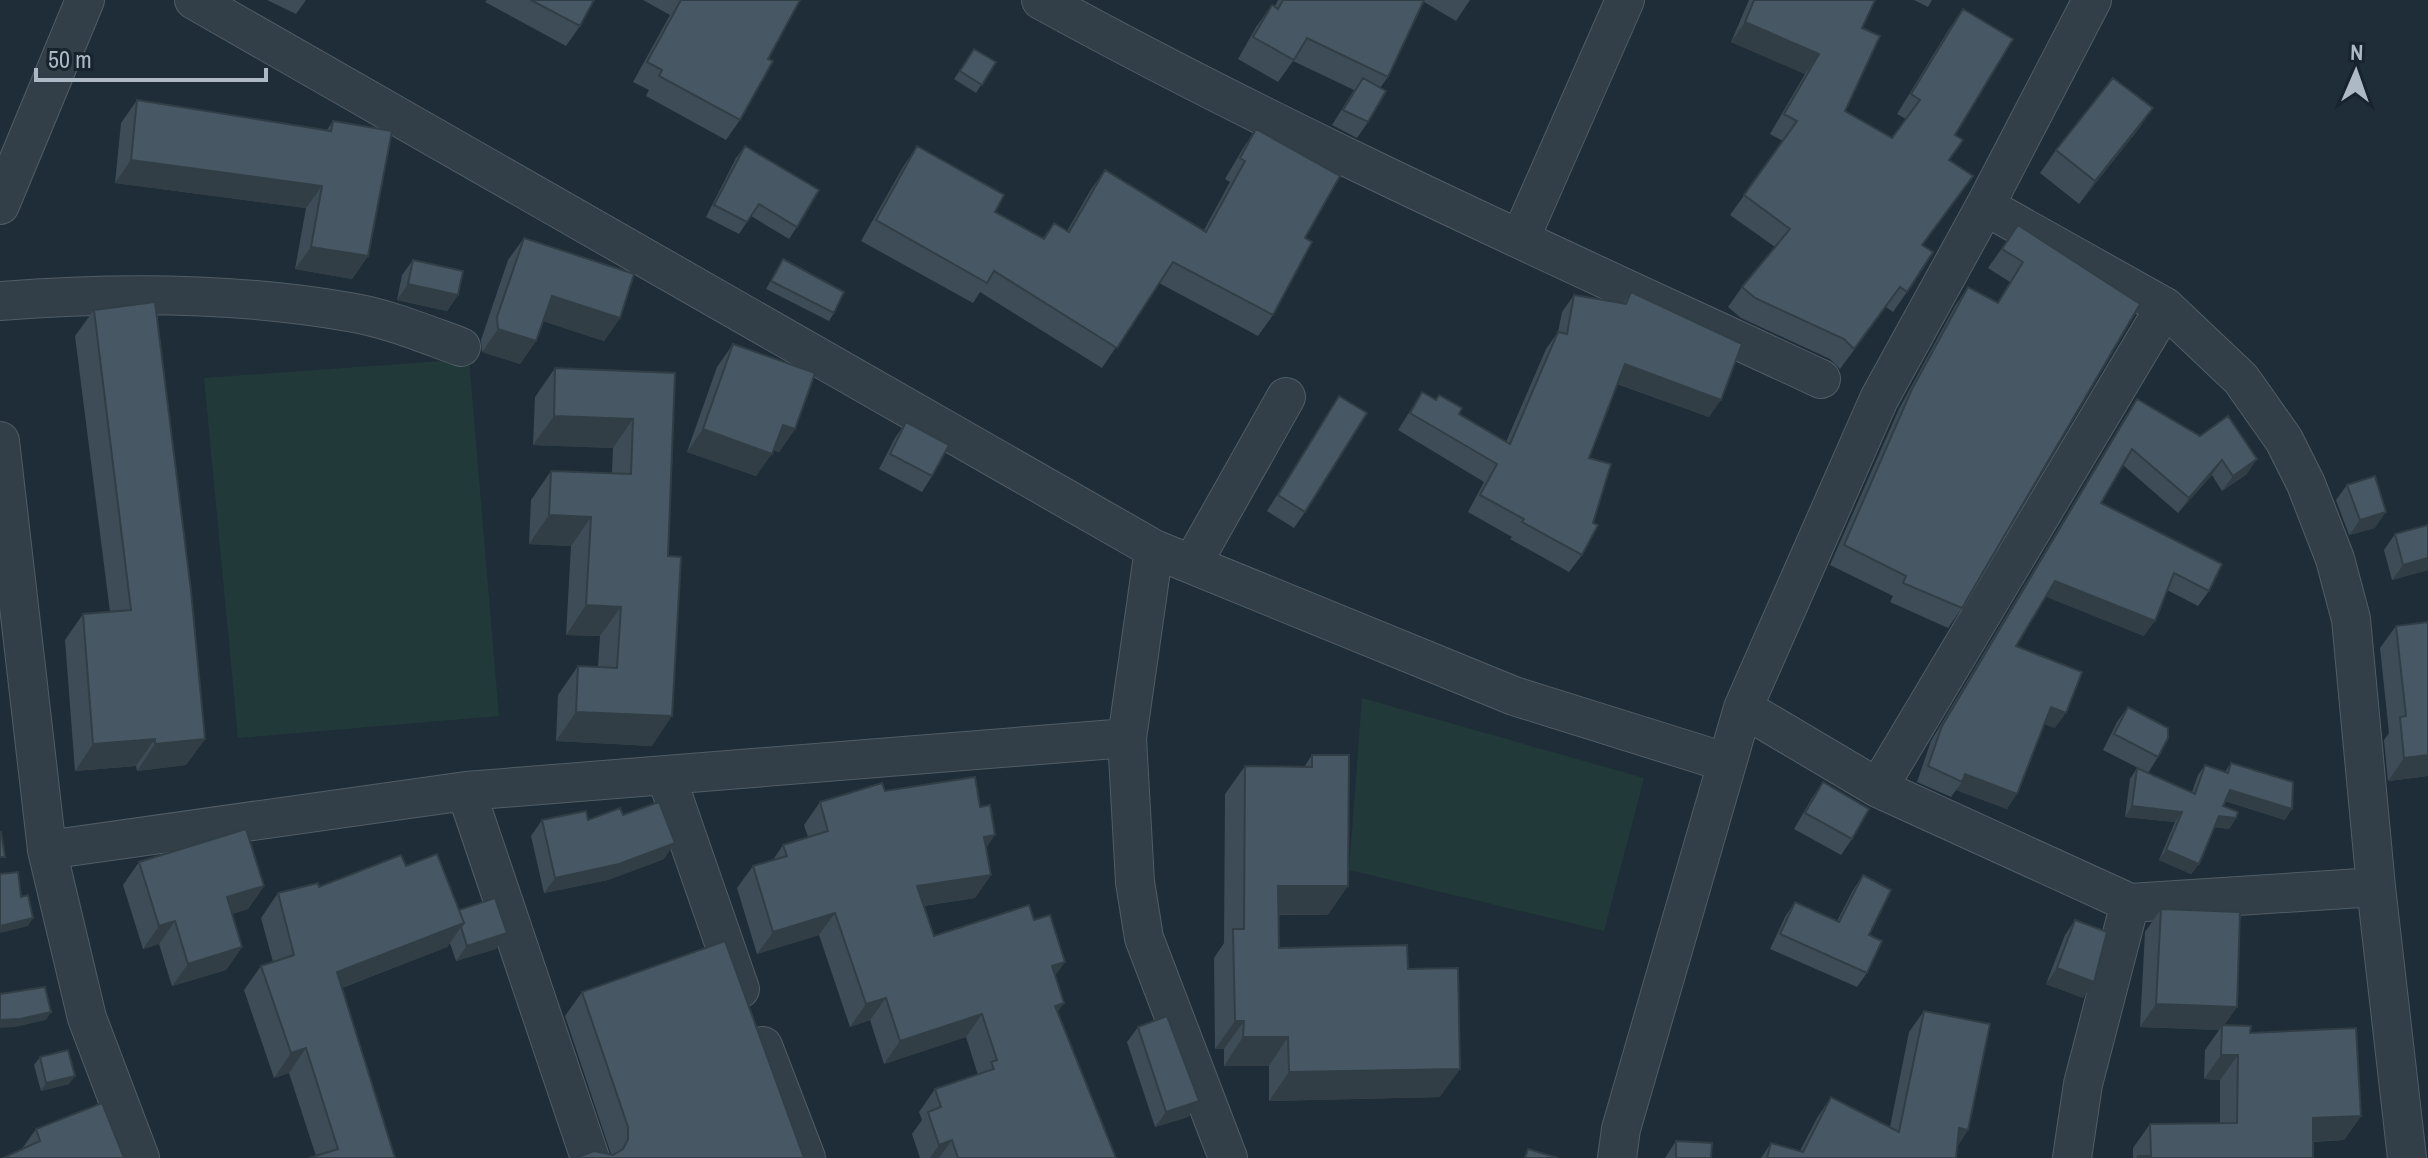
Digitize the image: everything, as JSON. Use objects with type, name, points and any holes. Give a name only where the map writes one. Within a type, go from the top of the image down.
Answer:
[{"type":"street","points":[[0,205],[85,0]]},
{"type":"street","points":[[194,0],[1154,549],[1514,696],[1725,762]]},
{"type":"street","points":[[1041,0],[1128,48],[1520,239],[1821,379]]},
{"type":"street","points":[[1520,239],[1625,0]]},
{"type":"street","points":[[1617,1158],[1621,1129],[1743,708],[1879,399],[1985,206],[2092,0]]},
{"type":"street","points":[[1985,206],[2165,307],[2241,379],[2284,440],[2306,484],[2335,559],[2351,619],[2376,887],[2412,1040],[2407,1158]]},
{"type":"street","points":[[0,301],[87,294],[257,300],[352,312],[461,347]]},
{"type":"street","points":[[1878,788],[2165,307]]},
{"type":"street","points":[[1192,564],[1286,397]]},
{"type":"street","points":[[0,441],[47,850],[87,1018],[140,1158]]},
{"type":"street","points":[[1154,549],[1127,738],[1135,882],[1144,938],[1228,1158]]},
{"type":"street","points":[[1743,708],[1878,788],[2130,903],[2376,887]]},
{"type":"street","points":[[47,850],[466,791],[1127,738]]},
{"type":"street","points":[[666,776],[735,974],[806,1158]]},
{"type":"street","points":[[466,791],[590,1158]]},
{"type":"street","points":[[2072,1158],[2083,1084],[2130,903]]},
{"type":"green space","points":[[469,359],[499,716],[238,738],[204,378]]},
{"type":"green space","points":[[1362,698],[1644,778],[1604,931],[1349,870]]},
{"type":"building","points":[[531,0],[594,0],[580,26]]},
{"type":"building","points":[[681,0],[800,0],[768,59],[773,61],[740,120],[659,76],[662,70],[647,62]]},
{"type":"building","points":[[1283,0],[1424,0],[1388,77],[1307,38],[1294,60],[1253,37],[1272,5],[1278,9]]},
{"type":"building","points":[[1754,0],[1875,0],[1862,28],[1880,36],[1845,111],[1892,138],[1920,100],[1911,94],[1963,9],[2013,39],[1955,135],[1963,140],[1949,160],[1973,176],[1922,245],[1933,252],[1907,292],[1900,287],[1854,349],[1844,339],[1755,298],[1742,287],[1790,229],[1744,195],[1797,121],[1784,114],[1819,54],[1745,22]]},
{"type":"building","points":[[974,49],[996,62],[982,85],[960,71]]},
{"type":"building","points":[[1363,78],[1386,91],[1368,122],[1343,110]]},
{"type":"building","points":[[2113,78],[2153,108],[2095,181],[2056,150]]},
{"type":"building","points":[[137,100],[331,131],[333,121],[392,131],[368,256],[311,247],[322,186],[131,160]]},
{"type":"building","points":[[1256,129],[1340,176],[1305,238],[1312,242],[1273,315],[1173,262],[1117,348],[994,271],[987,283],[876,220],[917,146],[1004,195],[995,212],[1044,239],[1054,223],[1069,232],[1105,170],[1206,232],[1245,161],[1240,158]]},
{"type":"building","points":[[745,146],[819,190],[797,227],[759,204],[747,222],[714,205]]},
{"type":"building","points":[[2018,225],[2140,304],[1962,608],[1903,583],[1906,576],[1844,545],[1912,389],[1968,287],[1998,303],[2023,262],[2002,249]]},
{"type":"building","points":[[524,238],[634,274],[620,318],[552,296],[536,341],[498,329],[497,317]]},
{"type":"building","points":[[783,259],[844,292],[834,313],[771,281]]},
{"type":"building","points":[[413,260],[463,271],[458,295],[408,284]]},
{"type":"building","points":[[1631,292],[1742,344],[1721,400],[1625,364],[1589,458],[1611,464],[1593,523],[1598,525],[1582,555],[1480,495],[1497,464],[1410,413],[1422,392],[1436,400],[1439,395],[1462,408],[1459,414],[1510,444],[1558,332],[1567,334],[1574,295],[1626,304]]},
{"type":"building","points":[[155,302],[191,591],[205,739],[155,744],[155,739],[93,744],[83,614],[131,610],[94,310]]},
{"type":"building","points":[[733,344],[815,373],[795,429],[783,425],[772,454],[703,429]]},
{"type":"building","points":[[555,368],[675,373],[668,556],[681,557],[672,716],[576,712],[578,666],[617,668],[621,607],[586,605],[591,517],[549,515],[551,471],[631,474],[633,419],[554,416]]},
{"type":"building","points":[[1339,396],[1367,413],[1305,512],[1278,495]]},
{"type":"building","points":[[2137,399],[2200,436],[2228,416],[2257,459],[2233,476],[2222,460],[2189,498],[2132,449],[2101,503],[2222,564],[2209,591],[2174,573],[2155,621],[2055,581],[2016,646],[2082,672],[2066,713],[2051,707],[2017,794],[1965,774],[1962,782],[1928,766],[1942,726]]},
{"type":"building","points":[[906,422],[949,445],[932,476],[890,454]]},
{"type":"building","points":[[2375,476],[2386,512],[2360,520],[2347,485]]},
{"type":"building","points":[[2428,525],[2428,558],[2403,565],[2395,534]]},
{"type":"building","points":[[2428,622],[2428,755],[2404,758],[2400,717],[2406,716],[2396,626]]},
{"type":"building","points":[[2128,707],[2168,728],[2168,738],[2158,757],[2114,734]]},
{"type":"building","points":[[1312,755],[1349,755],[1348,886],[1278,886],[1279,948],[1407,945],[1408,969],[1458,968],[1460,1069],[1289,1072],[1288,1037],[1243,1037],[1244,1021],[1235,1021],[1233,929],[1244,929],[1245,766],[1312,767]]},
{"type":"building","points":[[2231,763],[2293,782],[2292,809],[2230,790],[2223,806],[2238,812],[2236,818],[2219,816],[2199,864],[2166,850],[2182,812],[2132,806],[2137,768],[2195,794],[2205,765],[2228,773]]},
{"type":"building","points":[[975,777],[980,807],[990,805],[995,835],[984,837],[991,875],[917,886],[934,936],[1029,905],[1034,920],[1050,915],[1065,962],[1052,966],[1064,1003],[1055,1006],[1116,1158],[958,1158],[952,1140],[939,1145],[928,1112],[941,1107],[935,1089],[994,1069],[991,1062],[997,1060],[982,1014],[900,1041],[886,998],[866,1004],[835,913],[773,932],[753,866],[787,856],[783,845],[828,831],[820,802],[882,783],[885,791]]},
{"type":"building","points":[[1823,782],[1869,809],[1852,839],[1805,813]]},
{"type":"building","points":[[659,802],[675,843],[619,864],[555,878],[542,820],[586,811],[588,820],[620,808],[623,815]]},
{"type":"building","points":[[246,829],[264,886],[227,897],[242,947],[188,964],[175,921],[159,926],[139,862]]},
{"type":"building","points":[[1,832],[5,857],[0,857]]},
{"type":"building","points":[[437,854],[464,923],[337,972],[395,1158],[309,1158],[338,1149],[306,1048],[291,1053],[261,966],[294,955],[278,893],[318,883],[319,887],[401,855],[406,866]]},
{"type":"building","points":[[18,872],[21,897],[28,895],[33,918],[0,926],[0,874]]},
{"type":"building","points":[[1863,875],[1891,890],[1869,935],[1882,941],[1867,973],[1780,934],[1795,902],[1839,922]]},
{"type":"building","points":[[495,898],[507,933],[467,946],[459,910]]},
{"type":"building","points":[[2161,909],[2240,912],[2237,1007],[2156,1004]]},
{"type":"building","points":[[2075,920],[2107,932],[2094,982],[2057,968]]},
{"type":"building","points":[[725,941],[804,1158],[576,1158],[594,1151],[613,1155],[623,1149],[628,1139],[628,1127],[582,992]]},
{"type":"building","points":[[45,987],[51,1012],[0,1020],[0,994]]},
{"type":"building","points":[[1924,1011],[1990,1024],[1968,1130],[1959,1128],[1956,1158],[1767,1158],[1771,1143],[1803,1152],[1831,1097],[1899,1132]]},
{"type":"building","points":[[1167,1016],[1199,1101],[1166,1112],[1138,1027]]},
{"type":"building","points":[[2222,1025],[2251,1026],[2250,1033],[2356,1028],[2361,1116],[2313,1118],[2313,1158],[2138,1158],[2151,1156],[2150,1124],[2237,1123],[2238,1055],[2221,1055]]},
{"type":"building","points":[[68,1050],[75,1076],[46,1083],[40,1057]]},
{"type":"building","points":[[102,1103],[124,1158],[3,1158],[40,1141],[36,1129]]},
{"type":"building","points":[[1676,1141],[1712,1143],[1711,1158],[1676,1158]]},
{"type":"building","points":[[1528,1149],[1558,1158],[1525,1158]]}]
